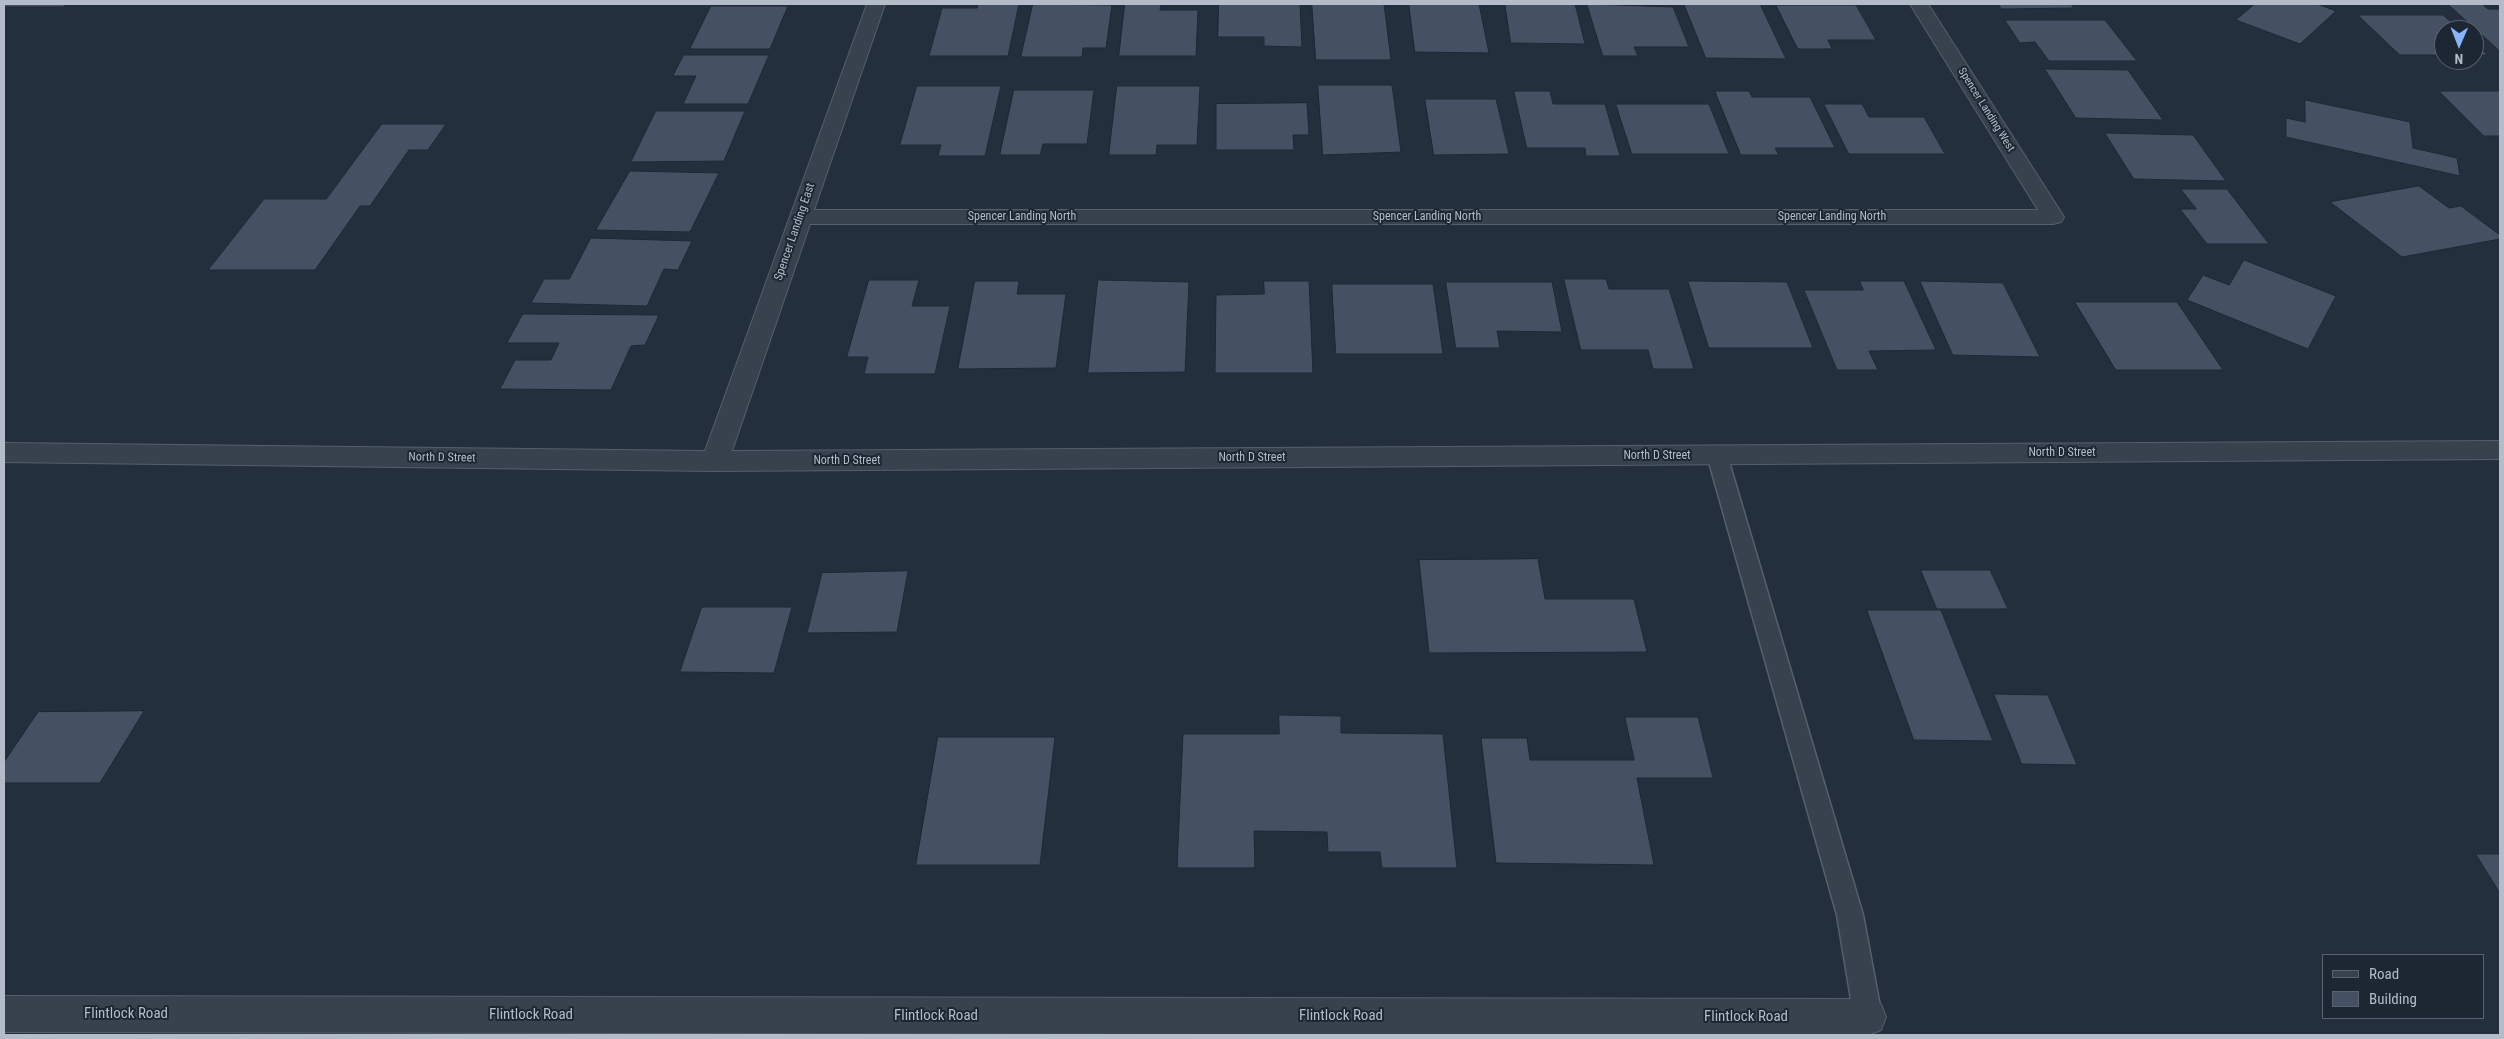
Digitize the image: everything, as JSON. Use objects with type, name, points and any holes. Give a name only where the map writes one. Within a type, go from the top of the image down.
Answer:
[{"type":"street","name":"Spencer Landing East","points":[[715,461],[876,4]]},
{"type":"street","name":"Spencer Landing West","points":[[1919,4],[2053,216]]},
{"type":"street","name":"Spencer Landing North","points":[[801,217],[2053,216]]},
{"type":"street","name":"North D Street","points":[[4,453],[715,461],[2500,450]]},
{"type":"street","name":"Flintlock Road","points":[[4,1014],[1868,1017]]},
{"type":"lane","points":[[1717,455],[1850,915],[1868,1017]]},
{"type":"building","points":[[4,4],[67,4],[63,7],[4,7]]},
{"type":"building","points":[[978,4],[1019,4],[1008,56],[929,56],[942,8],[977,8]]},
{"type":"building","points":[[1033,4],[1112,5],[1106,48],[1083,48],[1082,57],[1021,57]]},
{"type":"building","points":[[1125,4],[1161,4],[1160,10],[1198,10],[1196,56],[1119,56]]},
{"type":"building","points":[[1219,4],[1300,4],[1302,47],[1264,46],[1264,37],[1218,37]]},
{"type":"building","points":[[1312,4],[1384,4],[1391,60],[1316,60]]},
{"type":"building","points":[[1409,4],[1479,4],[1489,53],[1415,52]]},
{"type":"building","points":[[1505,4],[1575,4],[1585,44],[1511,43]]},
{"type":"building","points":[[1587,4],[1673,7],[1689,47],[1634,47],[1638,56],[1603,56]]},
{"type":"building","points":[[1684,4],[1760,4],[1786,59],[1706,58]]},
{"type":"building","points":[[1998,4],[2071,4],[2074,8],[2002,9]]},
{"type":"building","points":[[2255,4],[2317,4],[2336,11],[2300,44],[2236,20]]},
{"type":"building","points":[[2448,4],[2482,4],[2488,9],[2500,9],[2500,51],[2484,37],[2484,20],[2466,20]]},
{"type":"building","points":[[1776,5],[1856,5],[1876,40],[1828,40],[1832,49],[1798,49]]},
{"type":"building","points":[[711,6],[788,6],[770,49],[690,49]]},
{"type":"building","points":[[2358,15],[2443,15],[2449,20],[2434,20],[2434,55],[2400,55]]},
{"type":"building","points":[[2005,20],[2105,20],[2137,61],[2049,61],[2035,42],[2020,43]]},
{"type":"building","points":[[684,55],[769,55],[748,104],[683,104],[696,76],[673,76]]},
{"type":"building","points":[[2045,69],[2128,70],[2163,120],[2076,118]]},
{"type":"building","points":[[1318,85],[1392,85],[1401,152],[1323,155]]},
{"type":"building","points":[[917,86],[1001,86],[985,156],[938,156],[941,145],[900,145]]},
{"type":"building","points":[[1117,86],[1200,86],[1197,145],[1157,145],[1156,155],[1109,155]]},
{"type":"building","points":[[1014,90],[1094,90],[1087,144],[1043,144],[1040,155],[1000,155]]},
{"type":"building","points":[[1514,91],[1550,91],[1553,104],[1605,104],[1620,156],[1586,156],[1585,148],[1527,148]]},
{"type":"building","points":[[1715,91],[1749,91],[1752,97],[1810,97],[1835,148],[1775,148],[1779,155],[1741,155]]},
{"type":"building","points":[[2439,91],[2500,91],[2500,136],[2484,136]]},
{"type":"building","points":[[1425,99],[1496,99],[1509,154],[1434,155]]},
{"type":"building","points":[[2305,100],[2410,122],[2413,148],[2457,158],[2460,176],[2286,137],[2286,118],[2305,122]]},
{"type":"building","points":[[1307,103],[1309,135],[1293,135],[1294,150],[1216,150],[1216,104]]},
{"type":"building","points":[[1616,104],[1709,104],[1729,154],[1632,154]]},
{"type":"building","points":[[1824,104],[1862,104],[1869,117],[1924,117],[1945,154],[1849,154]]},
{"type":"building","points":[[656,111],[745,111],[724,161],[631,162]]},
{"type":"building","points":[[382,124],[446,124],[428,150],[409,150],[370,206],[360,206],[315,270],[208,270],[264,199],[326,199]]},
{"type":"building","points":[[2105,133],[2193,135],[2226,181],[2134,179]]},
{"type":"building","points":[[630,171],[719,173],[690,232],[596,230]]},
{"type":"building","points":[[2419,186],[2449,208],[2461,206],[2500,235],[2500,239],[2402,257],[2330,202]]},
{"type":"building","points":[[2181,189],[2227,189],[2269,244],[2207,244],[2180,209],[2196,209]]},
{"type":"building","points":[[591,238],[692,241],[678,270],[664,269],[647,306],[531,303],[544,279],[569,279]]},
{"type":"building","points":[[2244,260],[2336,296],[2308,349],[2187,300],[2203,275],[2229,285]]},
{"type":"building","points":[[1564,279],[1606,279],[1609,289],[1669,289],[1694,369],[1653,369],[1648,350],[1581,350]]},
{"type":"building","points":[[869,280],[919,280],[912,306],[950,306],[935,374],[864,374],[868,357],[847,357]]},
{"type":"building","points":[[1098,280],[1189,282],[1185,372],[1088,373]]},
{"type":"building","points":[[975,281],[1019,281],[1017,294],[1066,294],[1056,368],[958,369]]},
{"type":"building","points":[[1264,281],[1309,281],[1313,373],[1215,373],[1216,295],[1264,294]]},
{"type":"building","points":[[1688,281],[1787,282],[1813,348],[1709,348]]},
{"type":"building","points":[[1860,281],[1904,281],[1936,350],[1869,351],[1878,370],[1837,370],[1804,290],[1863,290]]},
{"type":"building","points":[[1920,281],[2003,283],[2040,357],[1953,355]]},
{"type":"building","points":[[1446,282],[1552,282],[1562,332],[1497,331],[1500,348],[1456,348]]},
{"type":"building","points":[[1332,284],[1433,284],[1443,354],[1336,354]]},
{"type":"building","points":[[2075,302],[2177,302],[2223,370],[2116,370]]},
{"type":"building","points":[[523,314],[659,315],[645,345],[631,346],[611,390],[500,389],[515,360],[551,360],[559,343],[507,343]]},
{"type":"building","points":[[1538,559],[1545,599],[1634,599],[1647,652],[1429,653],[1419,560]]},
{"type":"building","points":[[1921,570],[1990,570],[2008,609],[1937,609]]},
{"type":"building","points":[[908,571],[897,632],[807,633],[822,573]]},
{"type":"building","points":[[702,607],[792,607],[774,673],[680,672]]},
{"type":"building","points":[[1867,610],[1941,610],[1993,741],[1914,740]]},
{"type":"building","points":[[1994,694],[2048,695],[2077,765],[2022,764]]},
{"type":"building","points":[[144,711],[100,783],[4,783],[4,762],[38,712]]},
{"type":"building","points":[[1279,715],[1341,716],[1341,733],[1443,734],[1457,868],[1382,868],[1380,852],[1328,852],[1327,832],[1254,831],[1255,868],[1177,868],[1183,734],[1279,734]]},
{"type":"building","points":[[1625,717],[1698,717],[1713,778],[1637,778],[1654,865],[1496,863],[1481,738],[1527,738],[1530,760],[1634,760]]},
{"type":"building","points":[[938,737],[1055,737],[1040,865],[916,865]]},
{"type":"building","points":[[2476,854],[2500,854],[2500,893]]}]
